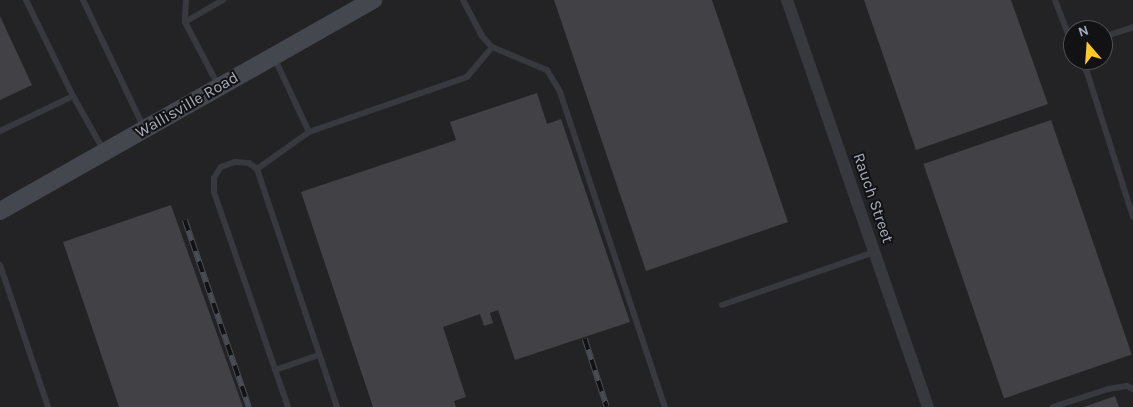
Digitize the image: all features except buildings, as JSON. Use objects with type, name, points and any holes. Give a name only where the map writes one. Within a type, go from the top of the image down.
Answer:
[{"type":"main road","name":"Wallisville Road","points":[[0,211],[373,0]]},
{"type":"street","name":"Rauch Street","points":[[787,0],[928,407]]},
{"type":"lane","points":[[26,0],[73,96],[104,152]]},
{"type":"lane","points":[[83,0],[145,129]]},
{"type":"lane","points":[[186,0],[185,22],[219,87]]},
{"type":"lane","points":[[185,22],[222,0]]},
{"type":"lane","points":[[464,0],[482,36],[492,47],[547,70],[560,92],[665,407]]},
{"type":"lane","points":[[1055,0],[1063,21]]},
{"type":"lane","points":[[1113,34],[1133,27]]},
{"type":"lane","points":[[256,170],[309,132],[467,77],[492,47]]},
{"type":"lane","points":[[273,56],[309,132]]},
{"type":"lane","points":[[1086,70],[1133,217]]},
{"type":"lane","points":[[0,131],[73,96]]},
{"type":"lane","points":[[288,407],[214,192],[214,178],[221,166],[235,162],[249,163],[256,170],[337,407]]},
{"type":"lane","points":[[722,306],[874,252]]},
{"type":"lane","points":[[0,265],[48,407]]},
{"type":"lane","points":[[275,370],[320,356]]},
{"type":"lane","points":[[1053,407],[1108,388],[1127,386],[1133,389]]},
{"type":"shaded area","points":[[0,0],[1133,0],[1133,407],[0,407]]},
{"type":"railway","points":[[185,220],[249,407]]},
{"type":"railway","points":[[585,339],[607,407]]}]
